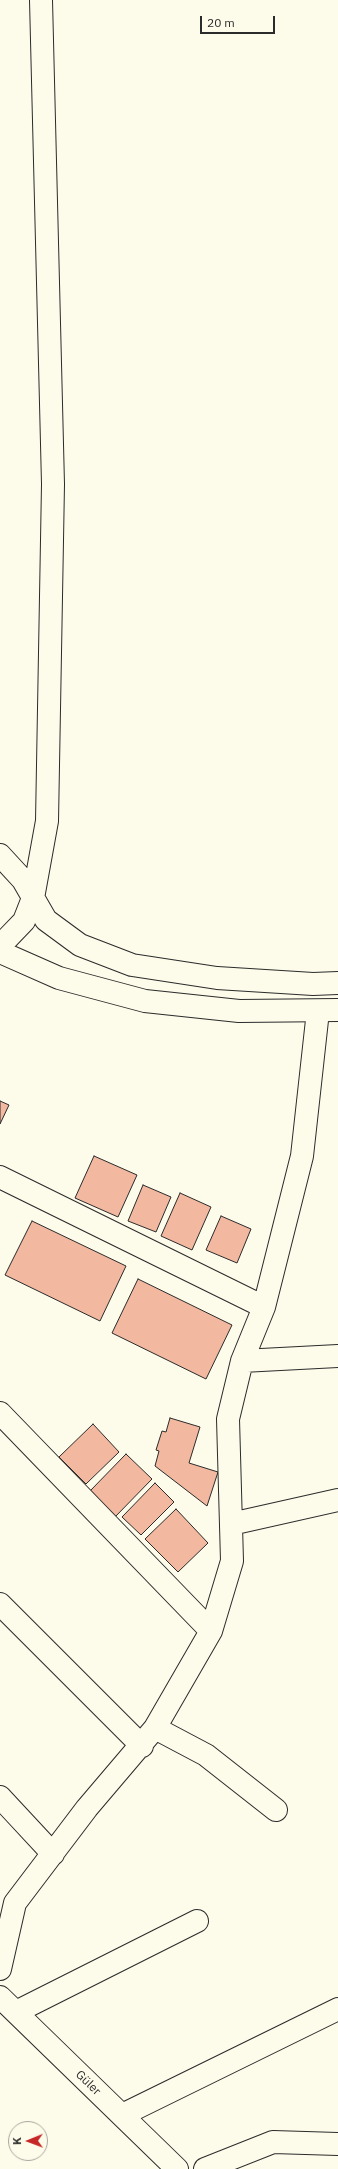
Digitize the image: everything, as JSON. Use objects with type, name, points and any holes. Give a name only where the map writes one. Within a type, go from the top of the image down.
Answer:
[{"type":"street","points":[[0,946],[24,921],[33,898],[47,821],[53,484],[41,0]]},
{"type":"street","points":[[0,855],[23,880],[46,920],[80,945],[132,966],[217,978],[313,984],[338,983]]},
{"type":"street","points":[[0,952],[59,978],[145,1001],[239,1011],[328,1011],[302,1156],[264,1307],[242,1361],[228,1419],[232,1561],[211,1631],[155,1728],[142,1746],[87,1808],[16,1903],[0,1970]]},
{"type":"street","points":[[0,1177],[264,1307]]},
{"type":"street","points":[[242,1361],[338,1356]]},
{"type":"street","points":[[0,1413],[211,1631]]},
{"type":"street","points":[[231,1524],[338,1500]]},
{"type":"street","points":[[0,1604],[142,1746]]},
{"type":"street","points":[[155,1728],[206,1755],[276,1810]]},
{"type":"street","points":[[0,1797],[53,1854]]},
{"type":"street","points":[[16,2012],[197,1921]]},
{"type":"street","name":"Güler","points":[[0,1997],[177,2169]]},
{"type":"street","points":[[122,2116],[338,2009]]},
{"type":"street","points":[[205,2169],[273,2142],[338,2144]]},
{"type":"building","points":[[0,1101],[9,1105],[0,1124]]},
{"type":"building","points":[[94,1156],[137,1175],[118,1217],[75,1198]]},
{"type":"building","points":[[143,1185],[171,1197],[156,1232],[128,1221]]},
{"type":"building","points":[[180,1193],[211,1207],[192,1250],[161,1236]]},
{"type":"building","points":[[221,1216],[251,1229],[237,1263],[206,1250]]},
{"type":"building","points":[[32,1221],[126,1266],[100,1321],[5,1275]]},
{"type":"building","points":[[138,1279],[232,1325],[206,1379],[112,1333]]},
{"type":"building","points":[[170,1418],[200,1427],[189,1463],[218,1472],[207,1506],[155,1466],[159,1451],[156,1450],[162,1431],[166,1432]]},
{"type":"building","points":[[93,1424],[119,1452],[86,1484],[59,1457]]},
{"type":"building","points":[[126,1454],[152,1479],[115,1517],[90,1491]]},
{"type":"building","points":[[155,1483],[174,1502],[141,1535],[122,1517]]},
{"type":"building","points":[[176,1509],[208,1543],[178,1572],[145,1539]]}]
